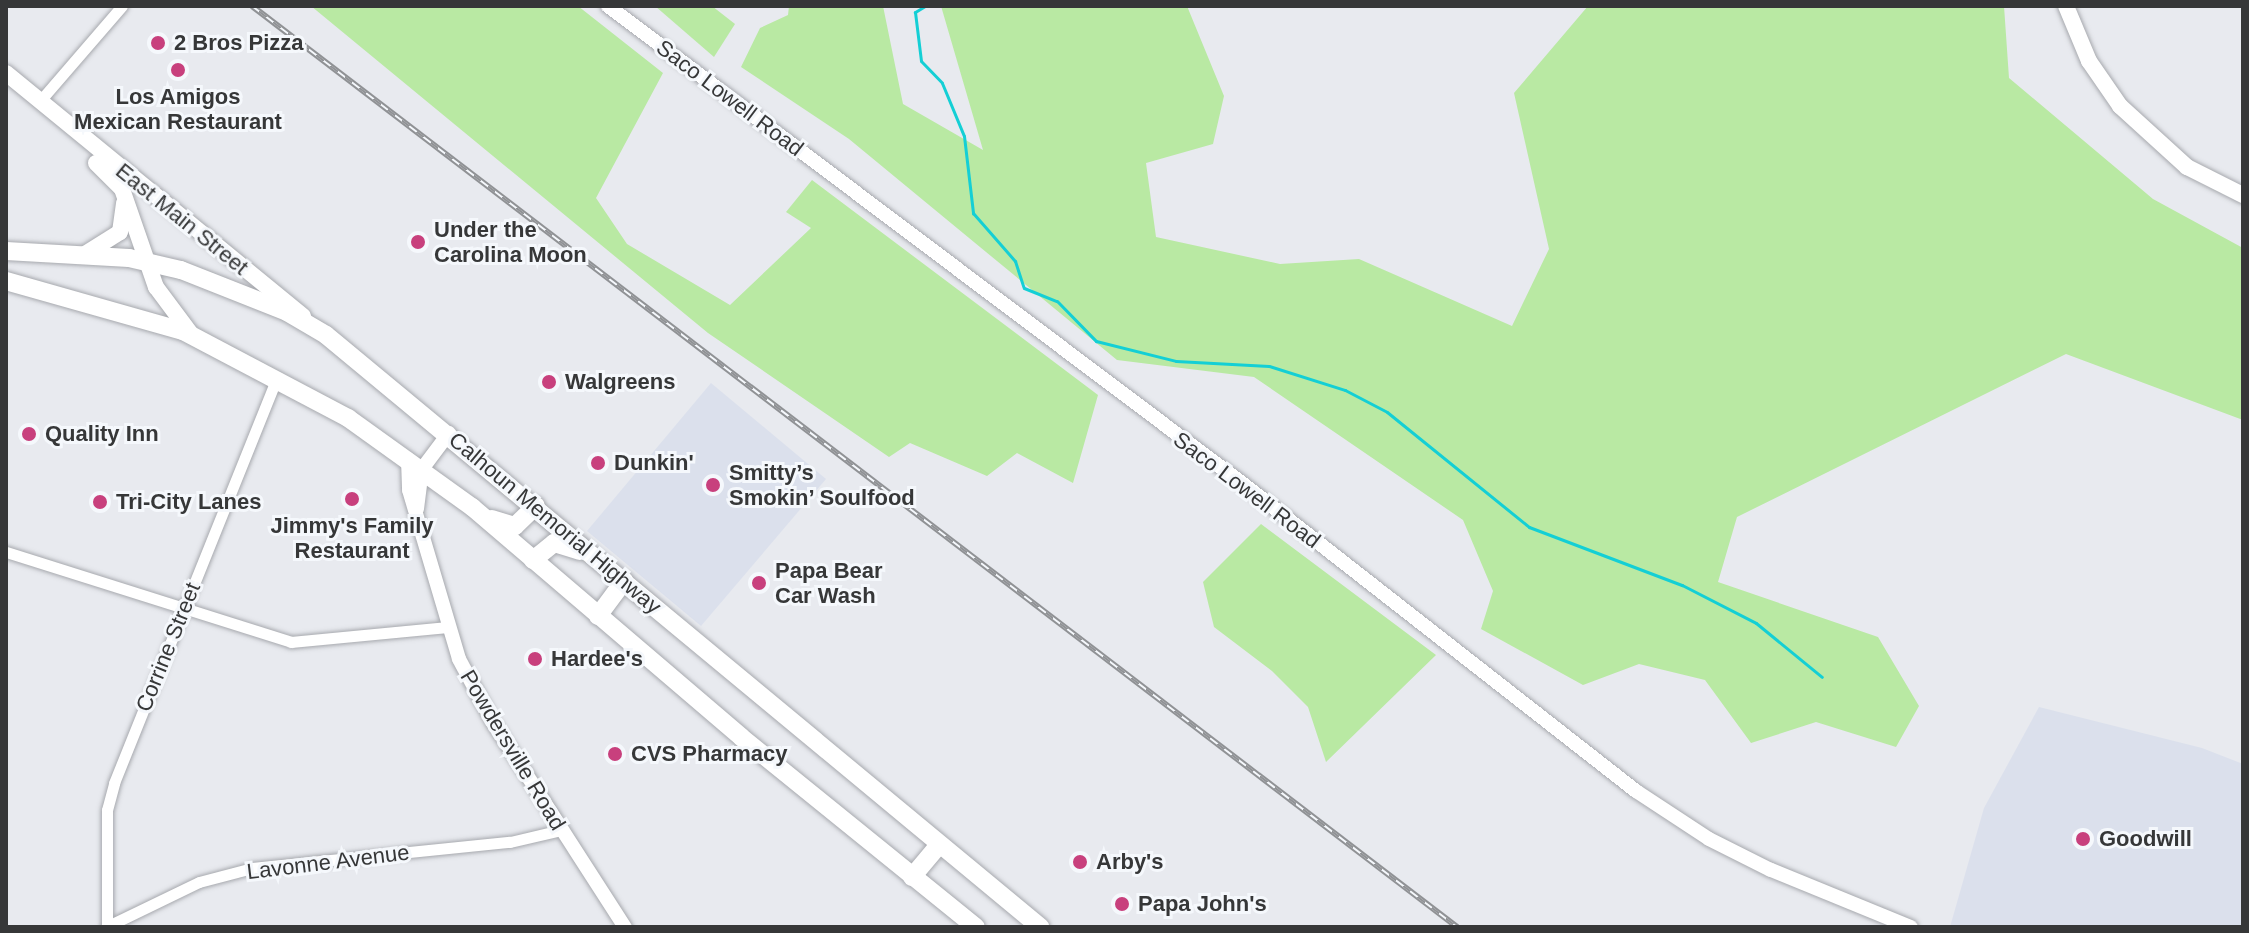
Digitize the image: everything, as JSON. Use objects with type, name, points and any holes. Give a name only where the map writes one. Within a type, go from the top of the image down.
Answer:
[{"type":"highway","name":"Calhoun Memorial Highway","points":[[6,251],[85,254],[148,263],[251,296],[326,335],[449,433],[938,846],[1040,927]]},
{"type":"highway","name":"Calhoun Memorial Highway","points":[[6,281],[108,306],[192,336],[278,377],[415,464],[481,515],[598,616],[976,927]]},
{"type":"highway","points":[[481,515],[515,526],[536,506]]},
{"type":"highway","points":[[533,560],[560,543],[597,558]]},
{"type":"highway","points":[[598,616],[624,581]]},
{"type":"highway","points":[[912,877],[938,846]]},
{"type":"main road","points":[[2066,6],[2089,61],[2120,106],[2187,167],[2243,195]]},
{"type":"main road","name":"East Main Street","points":[[6,73],[326,335]]},
{"type":"main road","name":"East Main Street","points":[[39,102],[60,133],[122,189],[161,297],[192,336]]},
{"type":"main road","points":[[85,254],[120,232],[126,212],[122,189]]},
{"type":"street","points":[[39,102],[122,6]]},
{"type":"street","name":"Saco Lowell Road","points":[[608,6],[1242,483],[1636,791],[1709,839],[1771,870],[1911,927]]},
{"type":"street","name":"Corrine Street","points":[[106,927],[107,810],[278,377]]},
{"type":"street","points":[[415,464],[449,433]]},
{"type":"street","name":"Powdersville Road","points":[[415,464],[409,490],[447,627],[494,724],[625,927]]},
{"type":"street","points":[[6,552],[183,612],[291,642],[447,627]]},
{"type":"street","name":"Lavonne Avenue","points":[[106,927],[199,882],[252,868],[510,842],[561,830]]},
{"type":"shaded area","points":[[711,383],[826,479],[701,626],[587,531]]},
{"type":"shaded area","points":[[2039,707],[2202,748],[2243,764],[2243,927],[1950,927],[1984,808]]},
{"type":"green space","points":[[311,6],[578,6],[663,73],[596,198],[627,244],[730,305],[811,228],[786,212],[812,180],[1098,395],[1073,483],[1017,453],[987,476],[910,443],[889,457],[708,333]]},
{"type":"green space","points":[[655,6],[712,6],[735,24],[714,57]]},
{"type":"green space","points":[[789,6],[883,6],[903,104],[983,150],[941,6],[1187,6],[1224,96],[1213,144],[1146,163],[1156,237],[1280,264],[1359,259],[1512,326],[1549,249],[1514,93],[1588,6],[2004,6],[2009,78],[2153,199],[2243,248],[2243,420],[2066,354],[1737,517],[1718,582],[1878,637],[1919,706],[1896,747],[1816,722],[1751,743],[1705,680],[1639,664],[1583,685],[1481,629],[1493,591],[1463,520],[1254,377],[1117,360],[849,139],[741,67],[760,28],[788,15]]},
{"type":"green space","points":[[1261,524],[1436,655],[1326,762],[1308,707],[1272,671],[1214,627],[1203,582]]},
{"type":"waterway","points":[[925,6],[915,12],[921,61],[942,83],[964,136],[973,213],[1015,261],[1024,288],[1057,301],[1096,341],[1176,361],[1269,366],[1345,390],[1387,412],[1529,527],[1682,585],[1756,623],[1822,677]]},
{"type":"railway","points":[[252,6],[1457,927]]},
{"type":"place","name":"2 Bros Pizza","points":[[158,43]]},
{"type":"place","name":"Los Amigos Mexican Restaurant","points":[[178,70]]},
{"type":"place","name":"Under the Carolina Moon","points":[[418,242]]},
{"type":"place","name":"Walgreens","points":[[549,382]]},
{"type":"place","name":"Quality Inn","points":[[29,434]]},
{"type":"place","name":"Dunkin'","points":[[598,463]]},
{"type":"place","name":"Smitty’s Smokin’ Soulfood","points":[[713,485]]},
{"type":"place","name":"Jimmy's Family Restaurant","points":[[352,499]]},
{"type":"place","name":"Tri-City Lanes","points":[[100,502]]},
{"type":"place","name":"Papa Bear Car Wash","points":[[759,583]]},
{"type":"place","name":"Hardee's","points":[[535,659]]},
{"type":"place","name":"CVS Pharmacy","points":[[615,754]]},
{"type":"place","name":"Goodwill","points":[[2083,839]]},
{"type":"place","name":"Arby's","points":[[1080,862]]},
{"type":"place","name":"Papa John's","points":[[1122,904]]}]
